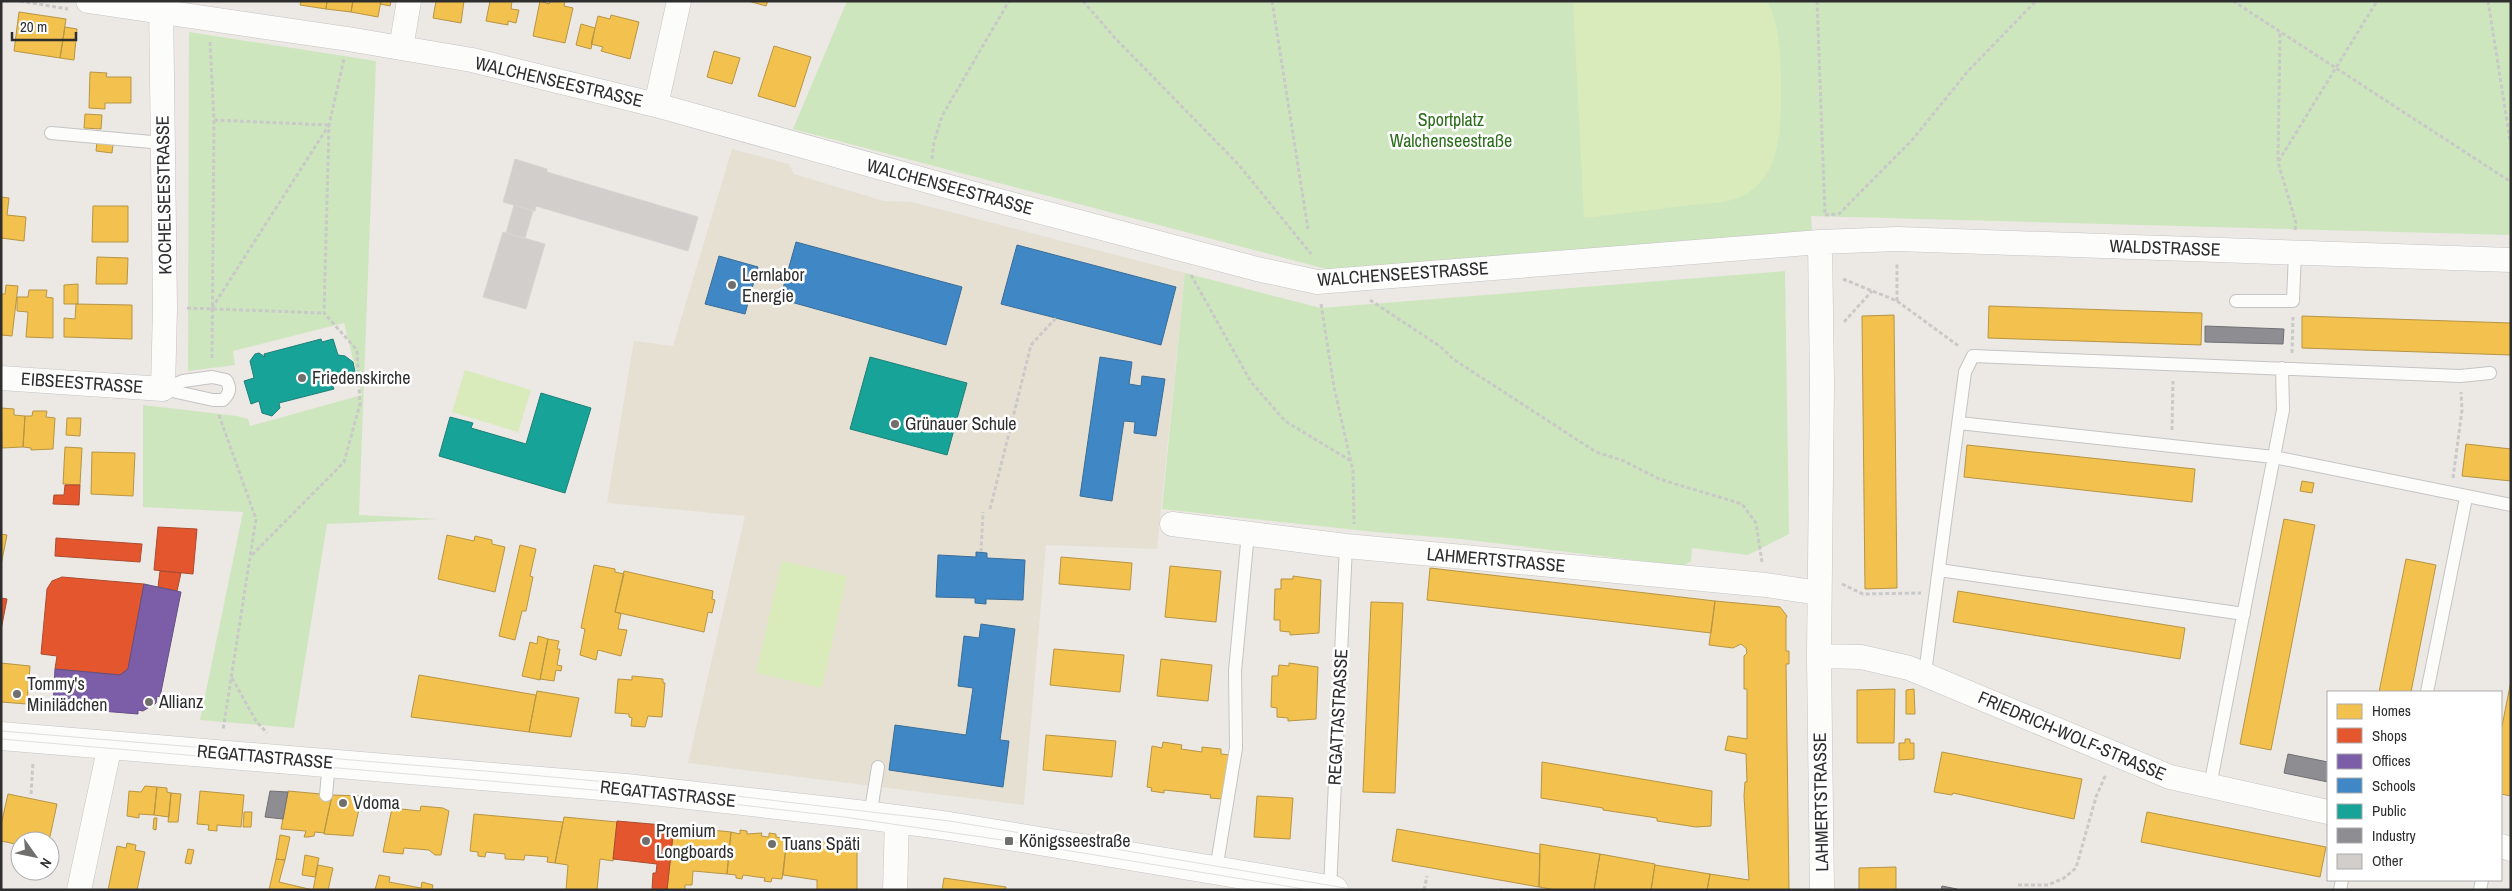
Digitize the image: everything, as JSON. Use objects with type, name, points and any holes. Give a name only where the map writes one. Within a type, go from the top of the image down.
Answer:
[{"type":"main road","name":"REGATTASTRASSE","points":[[1,736],[626,788],[897,819],[1332,889]]},
{"type":"street","name":"WALCHENSEESTRASSE","points":[[88,1],[161,6],[472,60],[656,105],[1008,203],[1317,282],[1343,282],[1820,242]]},
{"type":"street","points":[[402,48],[409,1]]},
{"type":"street","points":[[656,105],[679,1]]},
{"type":"street","name":"KOCHELSEESTRASSE","points":[[161,6],[165,308],[163,389]]},
{"type":"street","name":"WALDSTRASSE","points":[[1820,242],[1897,239],[2511,260]]},
{"type":"street","name":"LAHMERTSTRASSE","points":[[1820,242],[1822,384],[1819,656],[1822,890]]},
{"type":"street","name":"EIBSEESTRASSE","points":[[1,378],[163,389]]},
{"type":"street","name":"LAHMERTSTRASSE","points":[[1172,524],[1346,546],[1819,589]]},
{"type":"street","name":"FRIEDRICH-WOLF-STRASSE","points":[[1819,656],[1861,657],[1924,673],[2170,777],[2327,812]]},
{"type":"street","points":[[79,890],[110,745]]},
{"type":"street","points":[[895,890],[897,819]]},
{"type":"lane","points":[[51,133],[163,142]]},
{"type":"lane","points":[[2236,301],[2293,301],[2295,252]]},
{"type":"lane","points":[[1924,673],[1965,372],[1973,356],[2173,366],[2287,368],[2460,376],[2490,373]]},
{"type":"lane","points":[[2210,786],[2283,410],[2287,368]]},
{"type":"lane","points":[[1959,423],[2274,456],[2466,498],[2511,505]]},
{"type":"lane","points":[[2427,691],[2466,498]]},
{"type":"lane","points":[[1216,870],[1236,748],[1235,671],[1248,533]]},
{"type":"lane","name":"REGATTASTRASSE","points":[[1332,889],[1346,546]]},
{"type":"lane","points":[[1939,570],[2244,614]]},
{"type":"lane","points":[[326,795],[329,762]]},
{"type":"lane","points":[[870,816],[878,767]]},
{"type":"path","points":[[930,180],[934,142],[942,116],[1008,1]]},
{"type":"path","points":[[1084,1],[1114,37],[1239,164],[1289,224],[1311,254]]},
{"type":"path","points":[[1272,1],[1308,229]]},
{"type":"path","points":[[1817,1],[1825,215],[1820,242]]},
{"type":"path","points":[[1825,215],[1839,214],[1913,139],[1968,70],[2036,1]]},
{"type":"path","points":[[2233,1],[2511,182]]},
{"type":"path","points":[[2278,162],[2377,1]]},
{"type":"path","points":[[2488,1],[2511,146]]},
{"type":"path","points":[[2280,32],[2278,162],[2296,223],[2295,252]]},
{"type":"path","points":[[251,556],[344,462],[360,404],[357,350],[324,313],[329,125],[348,39]]},
{"type":"path","points":[[214,120],[329,125]]},
{"type":"path","points":[[212,308],[329,125]]},
{"type":"path","points":[[1897,239],[1897,301]]},
{"type":"path","points":[[1194,252],[1190,274],[1252,382],[1285,421],[1351,461]]},
{"type":"path","points":[[1820,278],[1840,278],[1897,301],[1973,356]]},
{"type":"path","points":[[1317,282],[1334,387],[1351,461],[1355,522],[1346,546]]},
{"type":"path","points":[[1343,282],[1441,347],[1453,359],[1596,452],[1624,461],[1659,478],[1742,504],[1756,523],[1766,585]]},
{"type":"path","points":[[1838,328],[1872,291]]},
{"type":"path","points":[[2287,368],[2293,301]]},
{"type":"path","points":[[165,308],[324,313]]},
{"type":"path","points":[[990,509],[1031,346],[1056,318]]},
{"type":"path","points":[[2172,445],[2173,366]]},
{"type":"path","points":[[2451,494],[2462,410],[2460,376]]},
{"type":"path","points":[[981,552],[983,512]]},
{"type":"path","points":[[1819,589],[1842,584],[1862,594],[1936,593]]},
{"type":"path","points":[[232,678],[256,720],[267,734]]},
{"type":"path","points":[[31,794],[33,761]]},
{"type":"path","points":[[2018,885],[2048,885],[2064,878],[2076,868],[2093,806],[2106,774]]},
{"type":"path","points":[[1424,890],[1427,876]]},
{"type":"shaded area","name":"Grünauer Schule","points":[[732,149],[789,164],[794,174],[884,201],[912,202],[1185,273],[1157,549],[1046,545],[1024,805],[688,763],[745,516],[607,503],[634,341],[673,346]]},
{"type":"green space","name":"Sportplatz Walchenseestraße","points":[[847,1],[2511,1],[2511,235],[1811,216],[1812,231],[1330,270],[793,129]]},
{"type":"green space","points":[[1573,1],[1767,1],[1776,24],[1780,48],[1781,115],[1780,131],[1773,161],[1757,186],[1744,195],[1728,201],[1584,218]]},
{"type":"green space","points":[[189,32],[376,61],[359,515],[439,519],[327,524],[294,728],[200,720],[243,512],[143,507],[143,405],[237,416],[248,419],[250,426],[362,395],[344,323],[233,351],[235,365],[188,371]]},
{"type":"green space","points":[[1785,271],[1789,534],[1748,555],[1692,548],[1691,561],[1684,566],[1461,539],[1375,532],[1162,509],[1185,273],[1321,308]]},
{"type":"green space","points":[[465,370],[531,390],[518,432],[452,412]]},
{"type":"green space","points":[[782,561],[847,576],[822,688],[756,673]]},
{"type":"building: Homes","points":[[301,1],[327,1],[326,9],[300,5]]},
{"type":"building: Homes","points":[[327,1],[353,1],[351,12],[326,9]]},
{"type":"building: Homes","points":[[353,1],[381,1],[378,17],[351,12]]},
{"type":"building: Homes","points":[[381,1],[391,1],[390,6],[380,4]]},
{"type":"building: Homes","points":[[436,1],[464,1],[461,23],[433,18]]},
{"type":"building: Homes","points":[[490,1],[512,1],[511,9],[519,10],[516,23],[508,21],[508,25],[486,21]]},
{"type":"building: Homes","points":[[540,1],[549,4],[550,1],[565,1],[564,6],[573,8],[565,43],[533,36]]},
{"type":"building: Homes","points":[[748,1],[768,1],[766,6]]},
{"type":"building: Homes","points":[[19,12],[66,19],[60,58],[14,51]]},
{"type":"building: Homes","points":[[611,15],[639,22],[630,59],[601,51],[603,47],[591,44],[598,16],[610,19]]},
{"type":"building: Homes","points":[[581,24],[595,28],[591,49],[576,45]]},
{"type":"building: Homes","points":[[65,27],[77,29],[74,60],[60,58]]},
{"type":"building: Homes","points":[[774,46],[811,57],[795,107],[758,96]]},
{"type":"building: Homes","points":[[714,51],[740,58],[732,84],[707,77]]},
{"type":"building: Homes","points":[[90,72],[107,73],[106,77],[131,77],[131,103],[105,103],[105,109],[89,108]]},
{"type":"building: Homes","points":[[85,114],[102,115],[101,129],[84,128]]},
{"type":"building: Homes","points":[[97,142],[113,144],[112,153],[96,151]]},
{"type":"building: Homes","points":[[1,197],[9,198],[7,215],[26,217],[24,241],[1,238]]},
{"type":"building: Homes","points":[[93,206],[128,206],[128,242],[92,242]]},
{"type":"building: Homes","points":[[97,257],[128,258],[127,284],[96,284]]},
{"type":"building: Homes","points":[[78,284],[78,304],[64,304],[64,285]]},
{"type":"building: Homes","points":[[6,285],[18,286],[12,336],[1,335],[1,294],[5,294]]},
{"type":"building: Homes","points":[[29,290],[47,290],[46,297],[53,298],[53,338],[26,337],[28,312],[17,311],[17,297],[28,297]]},
{"type":"building: Homes","points":[[76,304],[132,305],[132,339],[64,337],[64,318],[75,319]]},
{"type":"building: Homes","points":[[1989,306],[2202,313],[2201,345],[1988,338]]},
{"type":"building: Homes","points":[[1894,315],[1897,588],[1865,589],[1862,316]]},
{"type":"building: Homes","points":[[2302,316],[2511,323],[2511,355],[2302,348]]},
{"type":"building: Homes","points":[[1,408],[14,409],[14,415],[25,416],[23,447],[2,448]]},
{"type":"building: Homes","points":[[33,411],[47,411],[46,417],[55,418],[53,449],[31,450],[31,448],[23,447],[25,416],[32,416]]},
{"type":"building: Homes","points":[[67,418],[81,418],[80,436],[66,435]]},
{"type":"building: Homes","points":[[2466,444],[2511,449],[2511,481],[2462,476]]},
{"type":"building: Homes","points":[[1967,445],[2195,469],[2192,502],[1964,477]]},
{"type":"building: Homes","points":[[65,447],[82,448],[80,485],[63,484]]},
{"type":"building: Homes","points":[[92,452],[135,453],[133,496],[91,494]]},
{"type":"building: Homes","points":[[2302,481],[2314,483],[2312,493],[2300,491]]},
{"type":"building: Homes","points":[[2284,519],[2315,525],[2271,750],[2240,744]]},
{"type":"building: Homes","points":[[1,534],[7,535],[1,565]]},
{"type":"building: Homes","points":[[447,535],[474,541],[475,536],[492,540],[492,544],[505,547],[495,592],[438,579]]},
{"type":"building: Homes","points":[[520,545],[536,549],[530,576],[533,577],[526,611],[522,611],[515,640],[499,636]]},
{"type":"building: Homes","points":[[1061,557],[1132,563],[1130,590],[1059,584]]},
{"type":"building: Homes","points":[[2406,559],[2436,565],[2411,691],[2379,691]]},
{"type":"building: Homes","points":[[594,565],[615,569],[615,572],[624,574],[615,612],[621,614],[618,629],[627,630],[621,656],[598,650],[596,660],[580,655],[585,629],[581,628]]},
{"type":"building: Homes","points":[[1170,566],[1221,571],[1216,622],[1165,617]]},
{"type":"building: Homes","points":[[1430,568],[1715,601],[1711,633],[1427,600]]},
{"type":"building: Homes","points":[[624,571],[713,591],[712,599],[715,600],[712,613],[708,612],[704,632],[615,612]]},
{"type":"building: Homes","points":[[1293,576],[1321,580],[1319,633],[1290,635],[1290,632],[1280,631],[1280,620],[1274,620],[1275,589],[1281,589],[1281,579],[1293,579]]},
{"type":"building: Homes","points":[[1958,591],[2185,628],[2180,659],[1953,622]]},
{"type":"building: Homes","points":[[1715,601],[1780,607],[1787,616],[1786,651],[1789,651],[1789,664],[1786,664],[1789,890],[1707,890],[1710,874],[1749,880],[1744,796],[1745,782],[1747,782],[1746,754],[1725,750],[1728,736],[1747,739],[1747,689],[1744,689],[1744,656],[1747,653],[1746,648],[1741,644],[1733,648],[1709,645]]},
{"type":"building: Homes","points":[[1371,602],[1403,603],[1395,793],[1363,792]]},
{"type":"building: Homes","points":[[538,636],[548,639],[540,680],[522,676],[530,642],[537,644]]},
{"type":"building: Homes","points":[[548,639],[559,641],[557,649],[560,649],[557,665],[562,666],[561,671],[556,670],[554,681],[540,679]]},
{"type":"building: Homes","points":[[1054,649],[1124,655],[1120,692],[1050,685]]},
{"type":"building: Homes","points":[[1161,659],[1212,665],[1208,701],[1157,696]]},
{"type":"building: Homes","points":[[1,663],[30,666],[27,704],[1,702]]},
{"type":"building: Homes","points":[[1289,663],[1318,667],[1316,719],[1288,721],[1288,718],[1277,717],[1277,708],[1271,707],[1272,676],[1278,676],[1279,665],[1289,666]]},
{"type":"building: Homes","points":[[419,675],[536,695],[529,732],[411,717]]},
{"type":"building: Homes","points":[[632,676],[663,679],[663,683],[665,683],[662,717],[648,716],[645,727],[631,726],[632,718],[629,717],[629,714],[615,713],[618,679],[632,680]]},
{"type":"building: Homes","points":[[2511,681],[2511,796],[2502,794],[2502,726]]},
{"type":"building: Homes","points":[[1895,689],[1894,743],[1857,743],[1857,690]]},
{"type":"building: Homes","points":[[1914,689],[1915,714],[1906,714],[1906,690]]},
{"type":"building: Homes","points":[[537,691],[579,698],[571,737],[529,732]]},
{"type":"building: Homes","points":[[1046,735],[1116,741],[1112,777],[1043,770]]},
{"type":"building: Homes","points":[[1905,739],[1910,739],[1910,743],[1914,743],[1914,759],[1899,760],[1899,743],[1905,743]]},
{"type":"building: Homes","points":[[1163,742],[1182,745],[1181,749],[1202,752],[1202,747],[1221,749],[1221,754],[1231,755],[1222,799],[1210,798],[1211,795],[1164,790],[1164,793],[1151,791],[1152,788],[1147,787],[1152,746],[1162,748]]},
{"type":"building: Homes","points":[[1942,752],[2082,779],[2074,819],[1953,793],[1952,795],[1934,792]]},
{"type":"building: Homes","points":[[1542,762],[1712,791],[1711,826],[1696,827],[1657,821],[1657,818],[1541,798]]},
{"type":"building: Homes","points":[[145,786],[157,787],[154,815],[139,814],[139,818],[127,816],[129,791],[141,792]]},
{"type":"building: Homes","points":[[157,787],[167,788],[167,792],[171,793],[169,817],[154,815]]},
{"type":"building: Homes","points":[[200,791],[244,795],[241,827],[217,825],[217,831],[208,830],[209,825],[197,824]]},
{"type":"building: Homes","points":[[288,791],[332,795],[324,833],[315,832],[314,836],[304,837],[306,831],[281,829]]},
{"type":"building: Homes","points":[[171,793],[181,794],[178,822],[168,822]]},
{"type":"building: Homes","points":[[8,794],[57,804],[51,831],[10,831],[10,843],[1,841],[1,825]]},
{"type":"building: Homes","points":[[332,795],[362,796],[353,836],[324,834]]},
{"type":"building: Homes","points":[[1257,796],[1293,798],[1290,839],[1254,837]]},
{"type":"building: Homes","points":[[421,806],[443,808],[449,811],[441,855],[435,855],[429,850],[404,848],[403,854],[383,852],[392,808],[420,811]]},
{"type":"building: Homes","points":[[244,812],[252,812],[251,827],[243,827]]},
{"type":"building: Homes","points":[[2147,812],[2326,847],[2320,877],[2141,842]]},
{"type":"building: Homes","points":[[474,814],[563,822],[555,863],[547,862],[548,857],[525,855],[524,860],[505,859],[505,854],[486,852],[485,857],[478,856],[478,852],[470,851]]},
{"type":"building: Homes","points":[[564,817],[617,822],[613,861],[600,859],[597,890],[566,890],[568,865],[555,863]]},
{"type":"building: Homes","points":[[154,818],[157,818],[156,830],[153,829]]},
{"type":"building: Homes","points":[[674,826],[731,832],[727,874],[693,871],[692,885],[685,885],[685,890],[667,890]]},
{"type":"building: Homes","points":[[1397,829],[1540,854],[1539,887],[1392,861]]},
{"type":"building: Homes","points":[[740,830],[747,831],[747,834],[762,833],[761,836],[769,837],[769,833],[776,834],[776,837],[787,839],[782,879],[772,878],[771,882],[764,881],[765,878],[743,875],[742,879],[736,878],[736,875],[727,874],[731,832],[740,834]]},
{"type":"building: Homes","points":[[280,835],[290,837],[285,860],[276,859]]},
{"type":"building: Homes","points":[[787,838],[852,845],[857,850],[857,890],[817,890],[817,880],[783,875]]},
{"type":"building: Homes","points":[[127,843],[136,845],[135,850],[145,852],[137,890],[108,890],[117,846],[126,848]]},
{"type":"building: Homes","points":[[1540,844],[1600,854],[1594,890],[1556,890],[1539,887]]},
{"type":"building: Homes","points":[[188,849],[194,850],[191,864],[185,863]]},
{"type":"building: Homes","points":[[1600,854],[1655,864],[1651,890],[1594,890]]},
{"type":"building: Homes","points":[[305,855],[319,858],[315,877],[302,875]]},
{"type":"building: Homes","points":[[276,859],[285,860],[279,882],[313,890],[269,890]]},
{"type":"building: Homes","points":[[318,865],[333,868],[328,890],[313,890]]},
{"type":"building: Homes","points":[[1655,865],[1710,874],[1707,890],[1651,890]]},
{"type":"building: Homes","points":[[1896,867],[1896,890],[1859,890],[1859,868]]},
{"type":"building: Homes","points":[[379,875],[390,877],[389,882],[421,888],[422,882],[433,885],[432,890],[375,890]]},
{"type":"building: Homes","points":[[944,878],[1006,887],[1005,890],[942,890]]},
{"type":"building: Shops","points":[[65,485],[80,485],[79,505],[53,504],[54,495],[64,495]]},
{"type":"building: Shops","points":[[158,527],[197,529],[193,574],[154,570]]},
{"type":"building: Shops","points":[[56,538],[142,544],[140,562],[55,556]]},
{"type":"building: Shops","points":[[160,571],[181,573],[177,591],[158,587]]},
{"type":"building: Shops","points":[[62,577],[144,584],[128,669],[120,675],[55,669],[57,656],[41,654],[47,589],[52,581]]},
{"type":"building: Shops","points":[[1,598],[7,599],[1,630]]},
{"type":"building: Shops","points":[[617,821],[674,826],[667,890],[652,890],[653,873],[656,873],[657,864],[613,859]]},
{"type":"building: Offices","points":[[144,584],[181,592],[160,697],[157,696],[156,703],[143,711],[138,710],[138,714],[53,707],[55,669],[120,675],[128,669]]},
{"type":"building: Schools","points":[[796,242],[962,287],[946,345],[780,299]]},
{"type":"building: Schools","points":[[1017,245],[1176,287],[1161,345],[1001,304]]},
{"type":"building: Schools","name":"Lernlabor Energie","points":[[719,256],[758,267],[745,314],[705,304]]},
{"type":"building: Schools","points":[[1100,357],[1132,362],[1129,384],[1141,386],[1142,376],[1165,379],[1156,436],[1134,433],[1135,422],[1124,421],[1112,501],[1080,496]]},
{"type":"building: Schools","points":[[976,552],[987,553],[987,558],[1025,560],[1023,600],[986,599],[986,604],[975,603],[975,598],[936,597],[938,555],[976,557]]},
{"type":"building: Schools","points":[[981,624],[1015,629],[1000,740],[1009,741],[1003,787],[889,770],[895,725],[966,735],[973,688],[958,686],[964,636],[979,638]]},
{"type":"building: Public","name":"Friedenskirche","points":[[321,339],[322,342],[333,339],[338,355],[345,356],[353,362],[355,372],[351,377],[332,384],[334,389],[279,403],[280,408],[272,416],[262,413],[259,401],[251,404],[244,381],[254,378],[250,361],[255,354],[259,353],[265,357],[264,354]]},
{"type":"building: Public","points":[[870,357],[967,383],[947,455],[850,429]]},
{"type":"building: Public","points":[[541,393],[591,408],[565,493],[439,456],[450,417],[473,423],[471,428],[526,444]]},
{"type":"building: Industry","points":[[2205,326],[2284,329],[2283,344],[2205,342]]},
{"type":"building: Industry","points":[[2288,754],[2327,762],[2327,782],[2284,773]]},
{"type":"building: Industry","points":[[270,791],[288,792],[283,819],[265,817]]},
{"type":"building: Industry","points":[[1942,886],[1957,889],[1957,890],[1941,890]]},
{"type":"building: Other","points":[[515,159],[547,169],[547,172],[698,217],[688,251],[536,206],[535,211],[503,202]]},
{"type":"building: Other","points":[[514,205],[533,211],[525,238],[506,233]]},
{"type":"building: Other","points":[[503,232],[545,244],[526,309],[483,297]]},
{"type":"tram line","points":[[1,731],[652,786],[950,821],[1357,890]]},
{"type":"tram line","points":[[1,739],[664,796],[844,817],[1009,841],[1310,890]]},
{"type":"place","name":"Lernlabor Energie","points":[[732,285]]},
{"type":"place","name":"Friedenskirche","points":[[302,378]]},
{"type":"place","name":"Grünauer Schule","points":[[895,424]]},
{"type":"place","name":"Tommy's Minilädchen","points":[[17,694]]},
{"type":"place","name":"Allianz","points":[[149,702]]},
{"type":"place","name":"Vdoma","points":[[343,803]]},
{"type":"place","name":"Premium Longboards","points":[[646,841]]},
{"type":"place","name":"Königsseestraße","points":[[1009,841]]},
{"type":"place","name":"Tuans Späti","points":[[772,844]]}]
